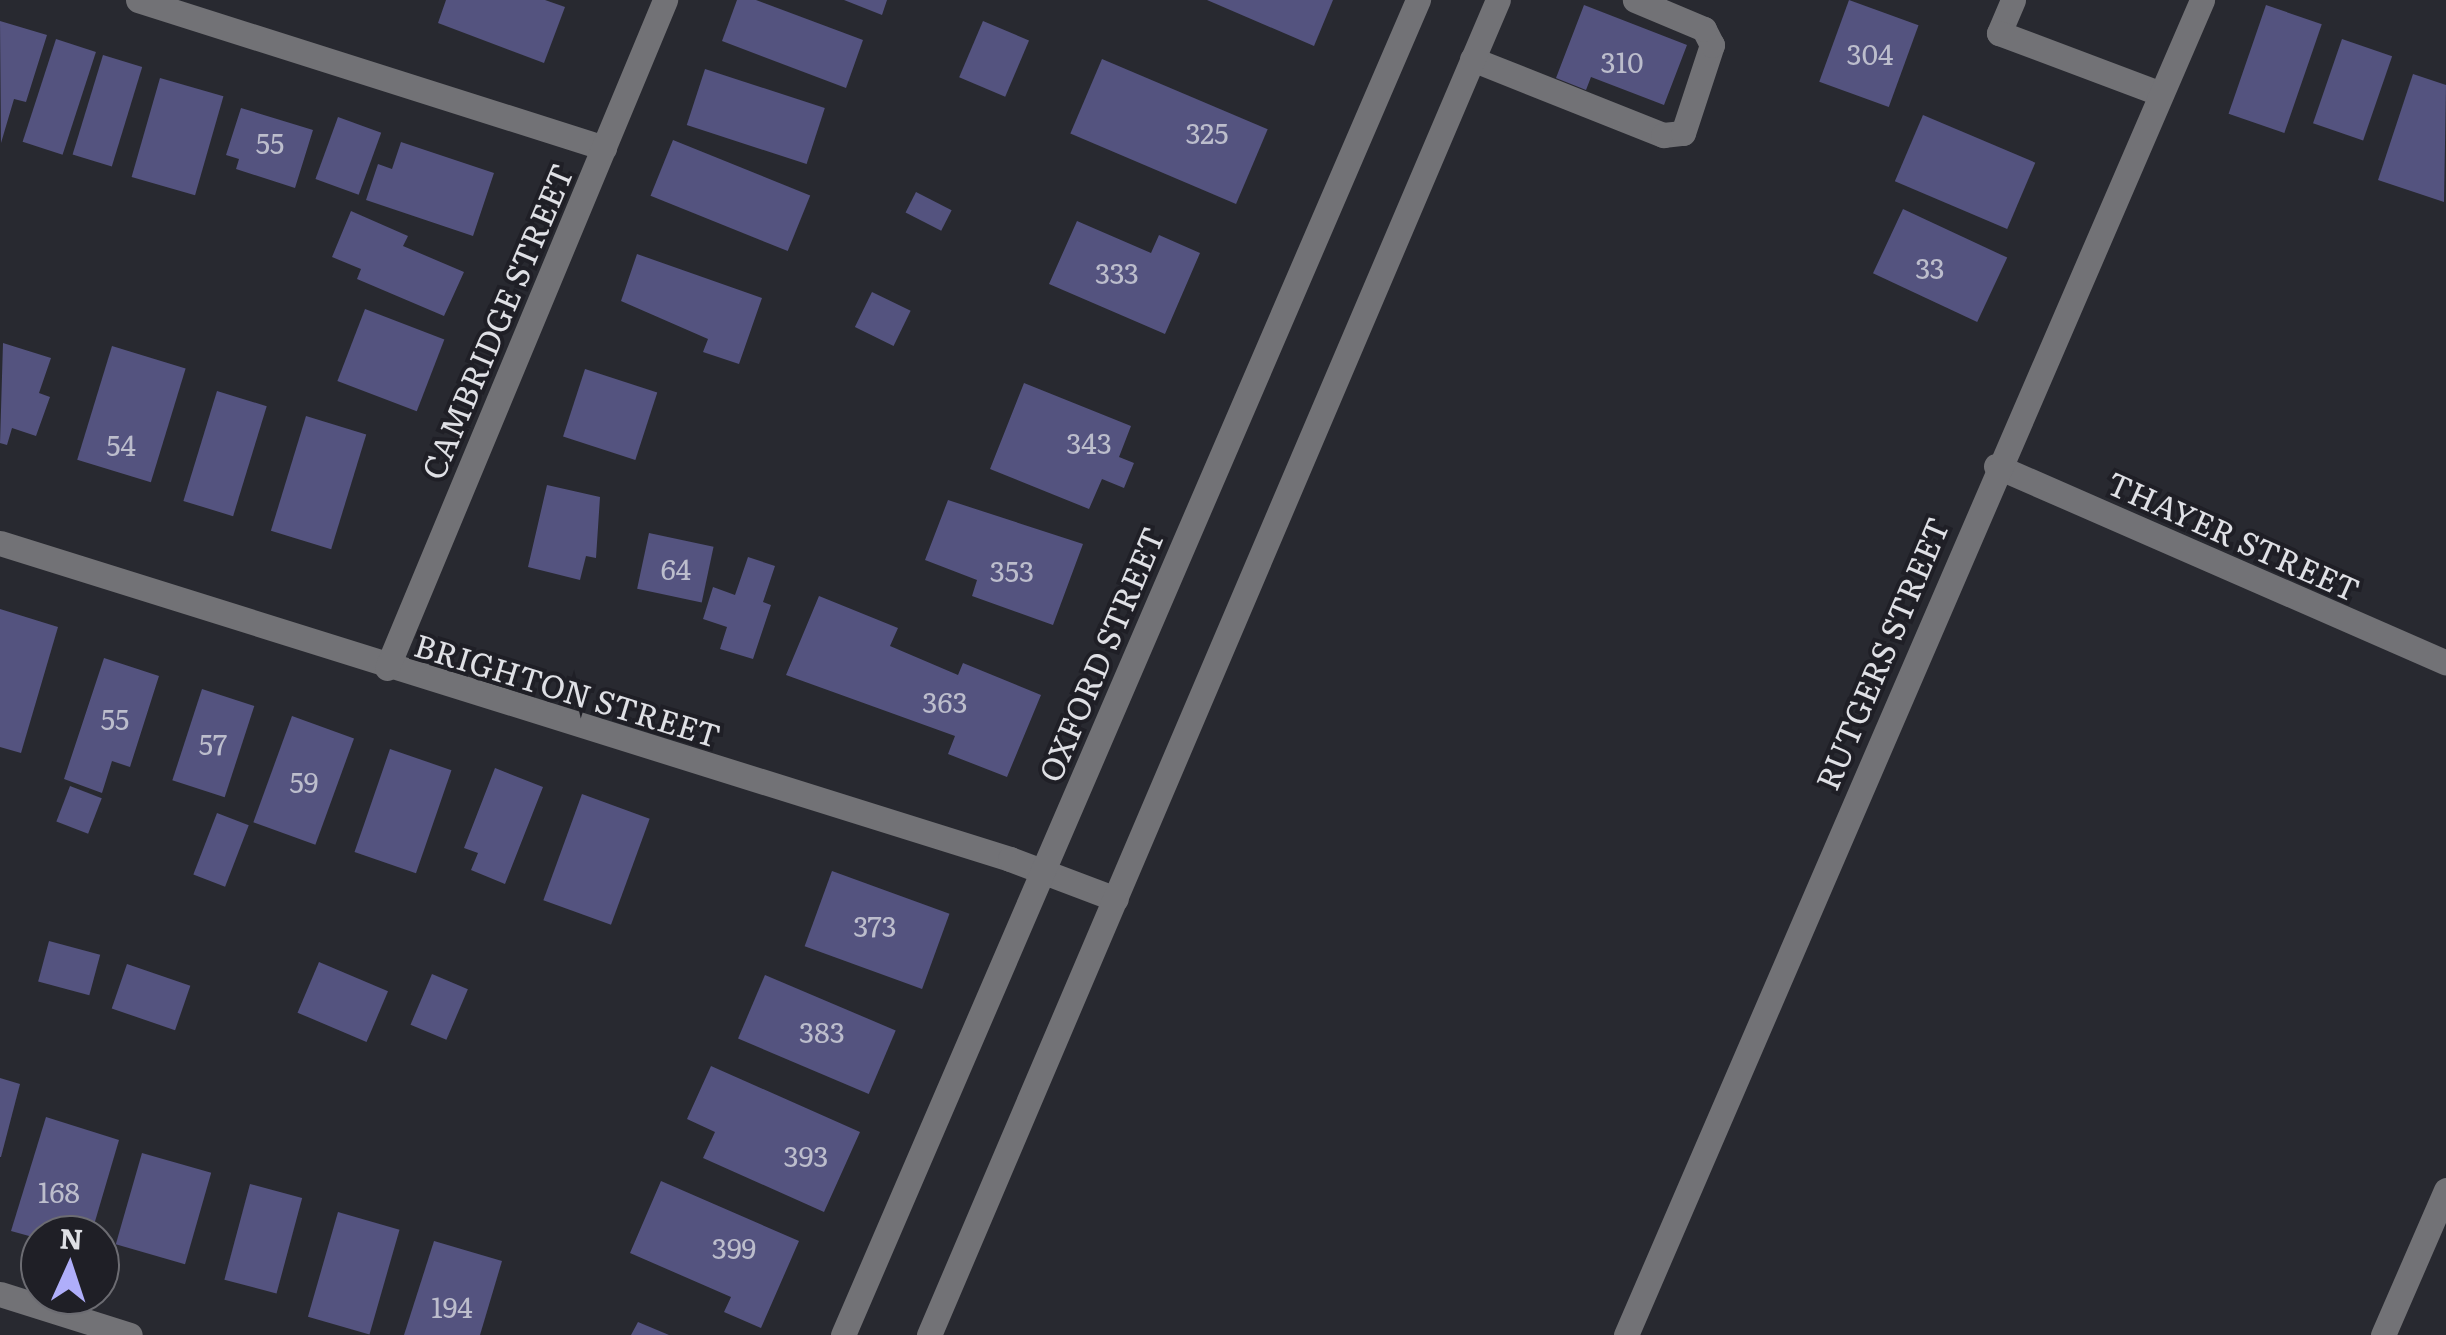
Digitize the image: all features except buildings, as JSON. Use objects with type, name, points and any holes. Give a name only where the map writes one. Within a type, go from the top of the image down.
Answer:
[{"type":"street","points":[[138,0],[604,148]]},
{"type":"street","name":"CAMBRIDGE STREET","points":[[387,668],[665,0]]},
{"type":"street","name":"OXFORD STREET","points":[[842,1335],[1418,0]]},
{"type":"street","points":[[929,1335],[1498,0]]},
{"type":"street","points":[[1472,60],[1663,135],[1683,133],[1712,45],[1704,29],[1635,0]]},
{"type":"street","points":[[2013,0],[1999,32],[2161,94]]},
{"type":"street","name":"RUTGERS STREET","points":[[1626,1335],[1996,466],[2202,0]]},
{"type":"street","name":"THAYER STREET","points":[[1996,466],[2446,662]]},
{"type":"street","name":"BRIGHTON STREET","points":[[0,543],[387,668],[1042,870],[1116,899]]},
{"type":"street","points":[[2384,1335],[2446,1190]]},
{"type":"street","points":[[0,1294],[130,1335]]}]
